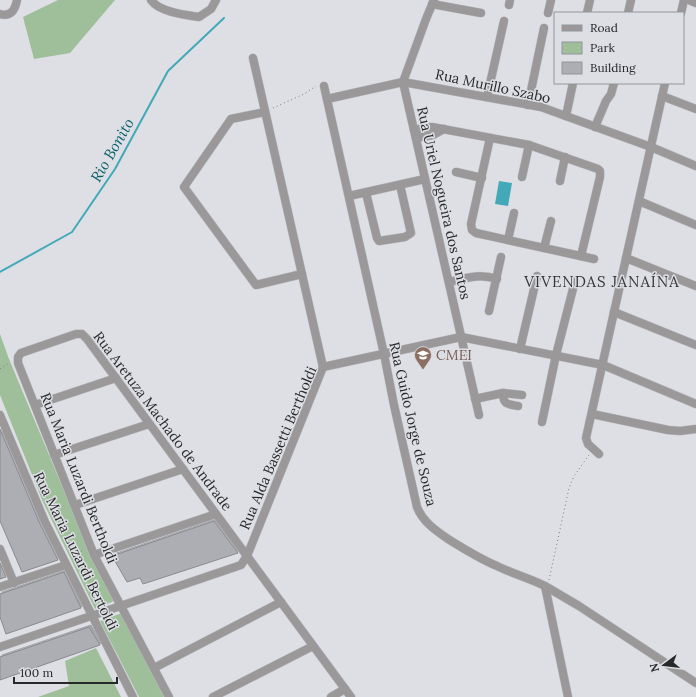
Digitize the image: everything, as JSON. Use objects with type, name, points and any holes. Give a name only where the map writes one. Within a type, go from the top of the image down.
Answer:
[{"type":"street","points":[[4,14],[14,11],[17,0]]},
{"type":"street","points":[[150,0],[154,4],[179,14],[199,17],[211,9],[216,0]]},
{"type":"street","points":[[548,13],[550,0]]},
{"type":"street","points":[[587,12],[590,0]]},
{"type":"street","points":[[628,12],[631,0]]},
{"type":"street","points":[[681,12],[684,0]]},
{"type":"street","points":[[689,0],[696,3]]},
{"type":"street","points":[[404,82],[433,2],[481,14]]},
{"type":"street","points":[[487,97],[504,21]]},
{"type":"street","points":[[528,105],[544,28]]},
{"type":"street","points":[[253,58],[323,367]]},
{"type":"street","name":"Rua Murillo Szabo","points":[[327,99],[404,82],[487,97],[541,107],[651,147],[696,166]]},
{"type":"street","name":"Rua Uriel Nogueira dos Santos","points":[[404,82],[478,415]]},
{"type":"street","points":[[566,116],[572,84]]},
{"type":"street","points":[[595,127],[606,101],[611,94],[614,84]]},
{"type":"street","points":[[596,452],[588,444],[586,438],[665,84]]},
{"type":"street","name":"Rua Guido Jorge de Souza","points":[[324,86],[384,354],[415,501],[420,515],[439,533],[461,547],[483,559],[545,586],[579,606],[696,683]]},
{"type":"street","points":[[662,96],[696,109]]},
{"type":"street","points":[[265,112],[231,119],[184,187],[256,285],[302,274]]},
{"type":"street","points":[[415,134],[429,127],[444,129],[529,145],[595,167],[600,171],[600,174],[581,256]]},
{"type":"street","points":[[490,138],[471,224],[472,230],[476,233],[594,259]]},
{"type":"street","points":[[522,176],[529,145]]},
{"type":"street","points":[[560,181],[565,157]]},
{"type":"street","points":[[456,172],[482,178]]},
{"type":"street","points":[[349,196],[425,179]]},
{"type":"street","points":[[366,193],[376,238],[379,242],[405,237],[411,234],[400,185]]},
{"type":"street","points":[[639,201],[696,225]]},
{"type":"street","points":[[508,240],[514,213]]},
{"type":"street","points":[[544,248],[551,221]]},
{"type":"street","points":[[489,311],[501,258]]},
{"type":"street","points":[[626,258],[696,286]]},
{"type":"street","points":[[448,282],[473,276],[486,276],[497,279]]},
{"type":"street","points":[[520,349],[536,276]]},
{"type":"street","points":[[542,422],[556,356],[575,281]]},
{"type":"street","points":[[614,312],[696,345]]},
{"type":"street","name":"Rua Aretuza Machado de Andrade","points":[[18,357],[21,353],[76,334],[82,334],[351,697]]},
{"type":"street","name":"Rua Alda Bassetti Bertholdi","points":[[0,647],[241,565],[247,556],[323,367],[461,337],[603,365],[696,404]]},
{"type":"street","name":"Rua Maria Luzardi Bertholdi","points":[[18,357],[18,363],[94,555],[121,606]]},
{"type":"street","points":[[35,405],[116,378]]},
{"type":"street","points":[[503,393],[503,401],[518,406]]},
{"type":"street","points":[[475,399],[503,393],[522,395]]},
{"type":"street","points":[[592,414],[668,430],[680,431],[696,428]]},
{"type":"street","name":"Rua Maria Luzardi Bertoldi","points":[[0,415],[37,505],[133,697]]},
{"type":"street","points":[[54,455],[149,424]]},
{"type":"street","points":[[75,506],[183,469]]},
{"type":"street","points":[[94,555],[216,514]]},
{"type":"street","points":[[0,548],[14,582]]},
{"type":"street","points":[[0,587],[66,565]]},
{"type":"street","points":[[545,586],[568,697]]},
{"type":"street","points":[[154,668],[281,602]]},
{"type":"street","name":"Rua Maria Luzardi Bertoldi","points":[[121,606],[169,697]]},
{"type":"street","points":[[213,697],[313,646]]},
{"type":"street","points":[[331,697],[346,689]]},
{"type":"path","points":[[265,112],[304,94],[313,87],[320,85],[324,86]]},
{"type":"path","points":[[0,369],[18,357]]},
{"type":"path","points":[[545,586],[550,579],[569,488],[574,476],[596,452]]},
{"type":"path","points":[[66,565],[90,544]]},
{"type":"green space","points":[[58,0],[115,0],[70,53],[34,59],[23,17]]},
{"type":"green space","points":[[0,334],[92,558],[114,601],[95,609],[43,502],[0,395]]},
{"type":"green space","points":[[122,613],[164,697],[139,697],[100,621]]},
{"type":"green space","points":[[96,648],[121,697],[38,697],[69,686],[65,661]]},
{"type":"water","points":[[499,181],[512,183],[508,206],[495,204]]},
{"type":"building","points":[[0,429],[40,524],[58,560],[22,572],[0,521]]},
{"type":"building","points":[[214,521],[238,553],[143,584],[140,578],[127,582],[112,556]]},
{"type":"building","points":[[0,563],[6,577],[0,579]]},
{"type":"building","points":[[64,572],[81,608],[6,634],[0,617],[0,594]]},
{"type":"building","points":[[89,627],[100,645],[0,680],[0,657]]},
{"type":"waterway","name":"Rio Bonito","points":[[0,272],[72,232],[115,169],[168,71],[224,18]]},
{"type":"place","name":"CMEI","points":[[423,370]]},
{"type":"district","name":"VIVENDAS JANAÍNA","points":[[602,281]]}]
